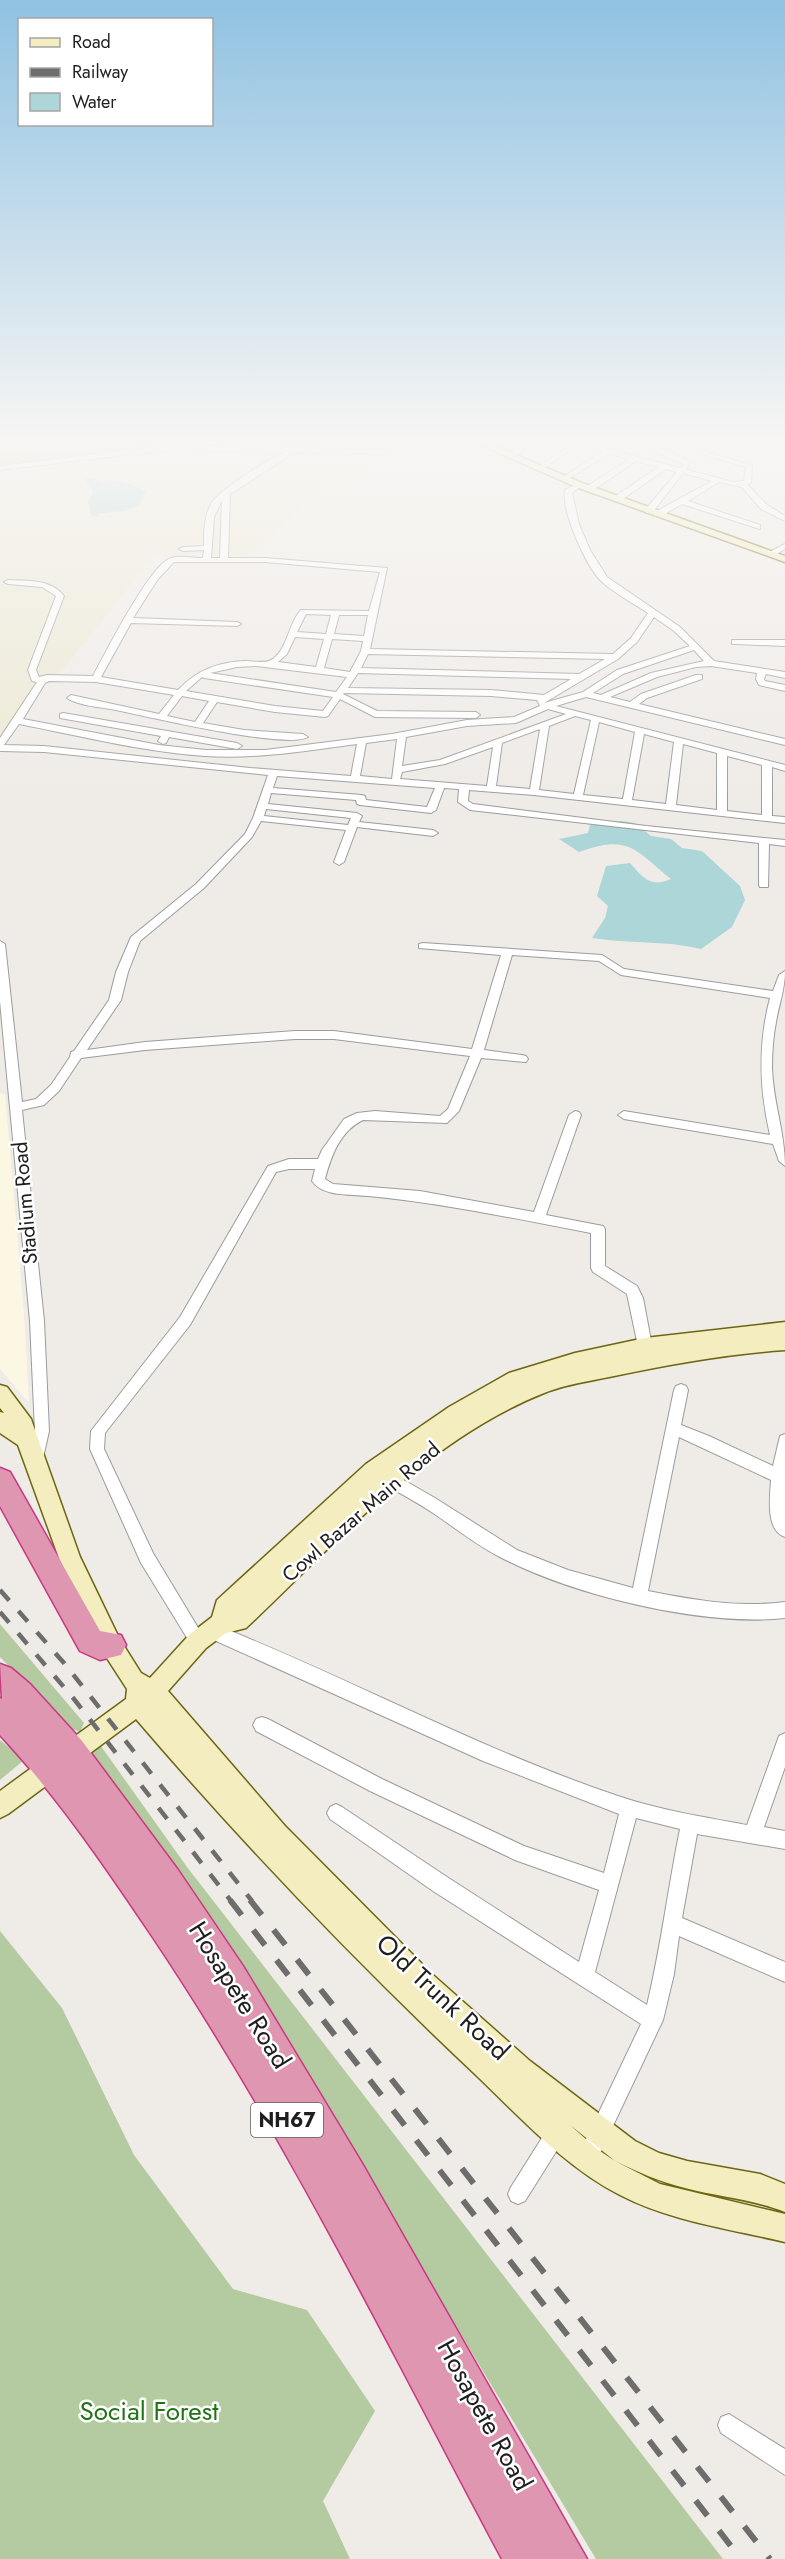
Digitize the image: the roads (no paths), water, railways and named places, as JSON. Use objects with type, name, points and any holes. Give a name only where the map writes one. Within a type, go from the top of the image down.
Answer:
[{"type":"highway","points":[[0,1480],[82,1628],[94,1644],[111,1646]]},
{"type":"highway","name":"Hosapete Road","points":[[0,1678],[41,1716],[62,1761],[126,1868],[205,1984],[282,2112],[525,2559]]},
{"type":"highway","name":"Hosapete Road","points":[[0,1713],[62,1761],[161,1873],[241,1994],[310,2106],[566,2559]]},
{"type":"street","points":[[96,679],[128,620],[164,564]]},
{"type":"street","points":[[72,698],[106,692],[180,693],[321,714],[328,713],[365,651],[372,613],[385,573],[382,569],[332,564]]},
{"type":"street","points":[[594,564],[604,579],[677,629],[711,663]]},
{"type":"street","points":[[8,582],[44,585],[58,591],[60,596],[32,670],[35,679],[42,681],[56,678],[96,679]]},
{"type":"street","points":[[270,664],[283,654],[303,612],[372,613]]},
{"type":"street","points":[[319,671],[331,637],[336,612]]},
{"type":"street","points":[[339,693],[377,726],[402,735],[466,723],[506,722],[549,702],[581,677],[615,657],[634,640],[652,613]]},
{"type":"street","points":[[128,620],[237,624]]},
{"type":"street","points":[[292,634],[367,639]]},
{"type":"street","points":[[735,642],[785,644]]},
{"type":"street","points":[[355,780],[362,741],[377,726],[507,714],[537,703],[557,702],[586,694],[620,672],[696,647]]},
{"type":"street","points":[[365,651],[615,657]]},
{"type":"street","points":[[600,699],[637,679],[682,667],[711,663],[785,675]]},
{"type":"street","points":[[161,718],[180,693],[200,675],[238,665],[270,664],[353,673],[581,677]]},
{"type":"street","points":[[762,672],[760,679],[762,683],[785,688]]},
{"type":"street","points":[[200,675],[339,693],[491,693],[549,702],[573,714],[785,768]]},
{"type":"street","points":[[630,706],[651,693],[699,677]]},
{"type":"street","points":[[57,728],[82,679]]},
{"type":"street","points":[[96,679],[106,692],[132,713],[274,736],[303,737]]},
{"type":"street","points":[[0,746],[42,681]]},
{"type":"street","points":[[586,694],[785,742]]},
{"type":"street","points":[[197,725],[215,699]]},
{"type":"street","points":[[122,726],[132,713]]},
{"type":"street","points":[[398,770],[423,767],[545,727],[573,714]]},
{"type":"street","points":[[63,716],[237,746]]},
{"type":"street","points":[[578,797],[595,720]]},
{"type":"street","points":[[17,721],[159,748],[206,753],[266,753],[362,741]]},
{"type":"street","points":[[534,792],[545,727]]},
{"type":"street","points":[[627,802],[640,731]]},
{"type":"street","points":[[159,748],[166,734]]},
{"type":"street","points":[[394,783],[398,770],[402,735]]},
{"type":"street","points":[[671,806],[679,741]]},
{"type":"street","points":[[490,789],[498,742]]},
{"type":"street","points":[[0,746],[273,773],[534,792],[785,820]]},
{"type":"street","points":[[722,752],[722,812]]},
{"type":"street","points":[[766,764],[767,818]]},
{"type":"street","points":[[20,1106],[40,1102],[55,1088],[75,1055],[115,1000],[122,972],[135,939],[218,870],[249,835],[258,818],[273,773]]},
{"type":"street","points":[[339,862],[366,781]]},
{"type":"street","points":[[267,790],[431,810],[441,787]]},
{"type":"street","points":[[464,788],[463,802],[470,807],[646,829],[785,843]]},
{"type":"street","points":[[262,806],[354,822],[433,832]]},
{"type":"street","points":[[258,818],[354,822]]},
{"type":"street","points":[[764,840],[764,885]]},
{"type":"street","name":"Stadium Road","points":[[0,944],[20,1106],[37,1333],[42,1431],[36,1462]]},
{"type":"street","points":[[423,946],[602,958],[621,972],[782,986],[769,1017],[766,1075],[777,1140],[784,1158]]},
{"type":"street","points":[[508,951],[477,1053],[453,1111],[443,1120],[375,1115],[361,1116],[348,1122],[322,1164],[318,1181],[330,1188],[420,1196],[598,1228],[600,1233],[596,1261],[598,1268],[632,1290],[636,1298],[645,1346]]},
{"type":"street","points":[[75,1055],[145,1046],[334,1035],[522,1059]]},
{"type":"street","points":[[539,1217],[575,1115]]},
{"type":"street","points":[[624,1115],[777,1140]]},
{"type":"street","points":[[322,1164],[289,1164],[272,1169],[185,1321],[104,1422],[96,1440],[97,1449],[147,1558],[210,1632],[489,1755],[630,1808],[690,1823],[785,1840]]},
{"type":"street","points":[[595,1364],[645,1346],[785,1329]]},
{"type":"street","points":[[595,1364],[785,1342]]},
{"type":"street","name":"Cowl Bazar Main Road","points":[[210,1632],[238,1621],[382,1476],[489,1393],[516,1379],[595,1364]]},
{"type":"street","points":[[639,1596],[681,1390]]},
{"type":"street","points":[[0,1393],[24,1425],[26,1439],[69,1558],[111,1646],[147,1695]]},
{"type":"street","points":[[0,1420],[12,1433],[26,1439]]},
{"type":"street","points":[[672,1428],[704,1440],[778,1476]]},
{"type":"street","points":[[785,1440],[778,1476],[780,1521],[785,1530]]},
{"type":"street","points":[[382,1476],[511,1556],[563,1575],[639,1596],[711,1610],[748,1613],[785,1610]]},
{"type":"street","points":[[0,1806],[147,1695],[210,1632]]},
{"type":"street","name":"Old Trunk Road","points":[[147,1695],[277,1834],[424,1984],[521,2070],[598,2132],[625,2151],[656,2166],[687,2175],[760,2188],[785,2198]]},
{"type":"street","name":"Old Trunk Road","points":[[147,1695],[206,1785],[322,1910],[587,2159],[629,2185],[673,2202],[785,2228]]},
{"type":"street","points":[[262,1725],[376,1785],[521,1854],[608,1884]]},
{"type":"street","points":[[752,1835],[784,1746]]},
{"type":"street","points":[[584,1976],[602,1918],[608,1884],[630,1808]]},
{"type":"street","points":[[336,1813],[440,1884],[653,2020]]},
{"type":"street","points":[[587,2159],[653,2020],[664,1974],[690,1823]]},
{"type":"street","points":[[671,1923],[785,1972]]},
{"type":"street","points":[[518,2194],[556,2132]]},
{"type":"street","points":[[729,2425],[785,2463]]},
{"type":"water","points":[[622,821],[635,823],[651,836],[671,839],[682,848],[702,851],[740,886],[745,900],[732,927],[701,949],[674,944],[592,938],[605,918],[608,906],[597,896],[606,866],[630,863],[639,873],[653,882],[664,882],[671,879],[630,848],[609,844],[579,852],[559,839],[588,833],[590,825]]},
{"type":"railway","points":[[0,1590],[64,1663],[252,1901]]},
{"type":"railway","points":[[0,1612],[74,1699],[231,1901]]},
{"type":"railway","points":[[230,1900],[741,2559]]},
{"type":"railway","points":[[250,1900],[770,2559]]},
{"type":"park label","name":"Social Forest","points":[[149,2411]]}]
